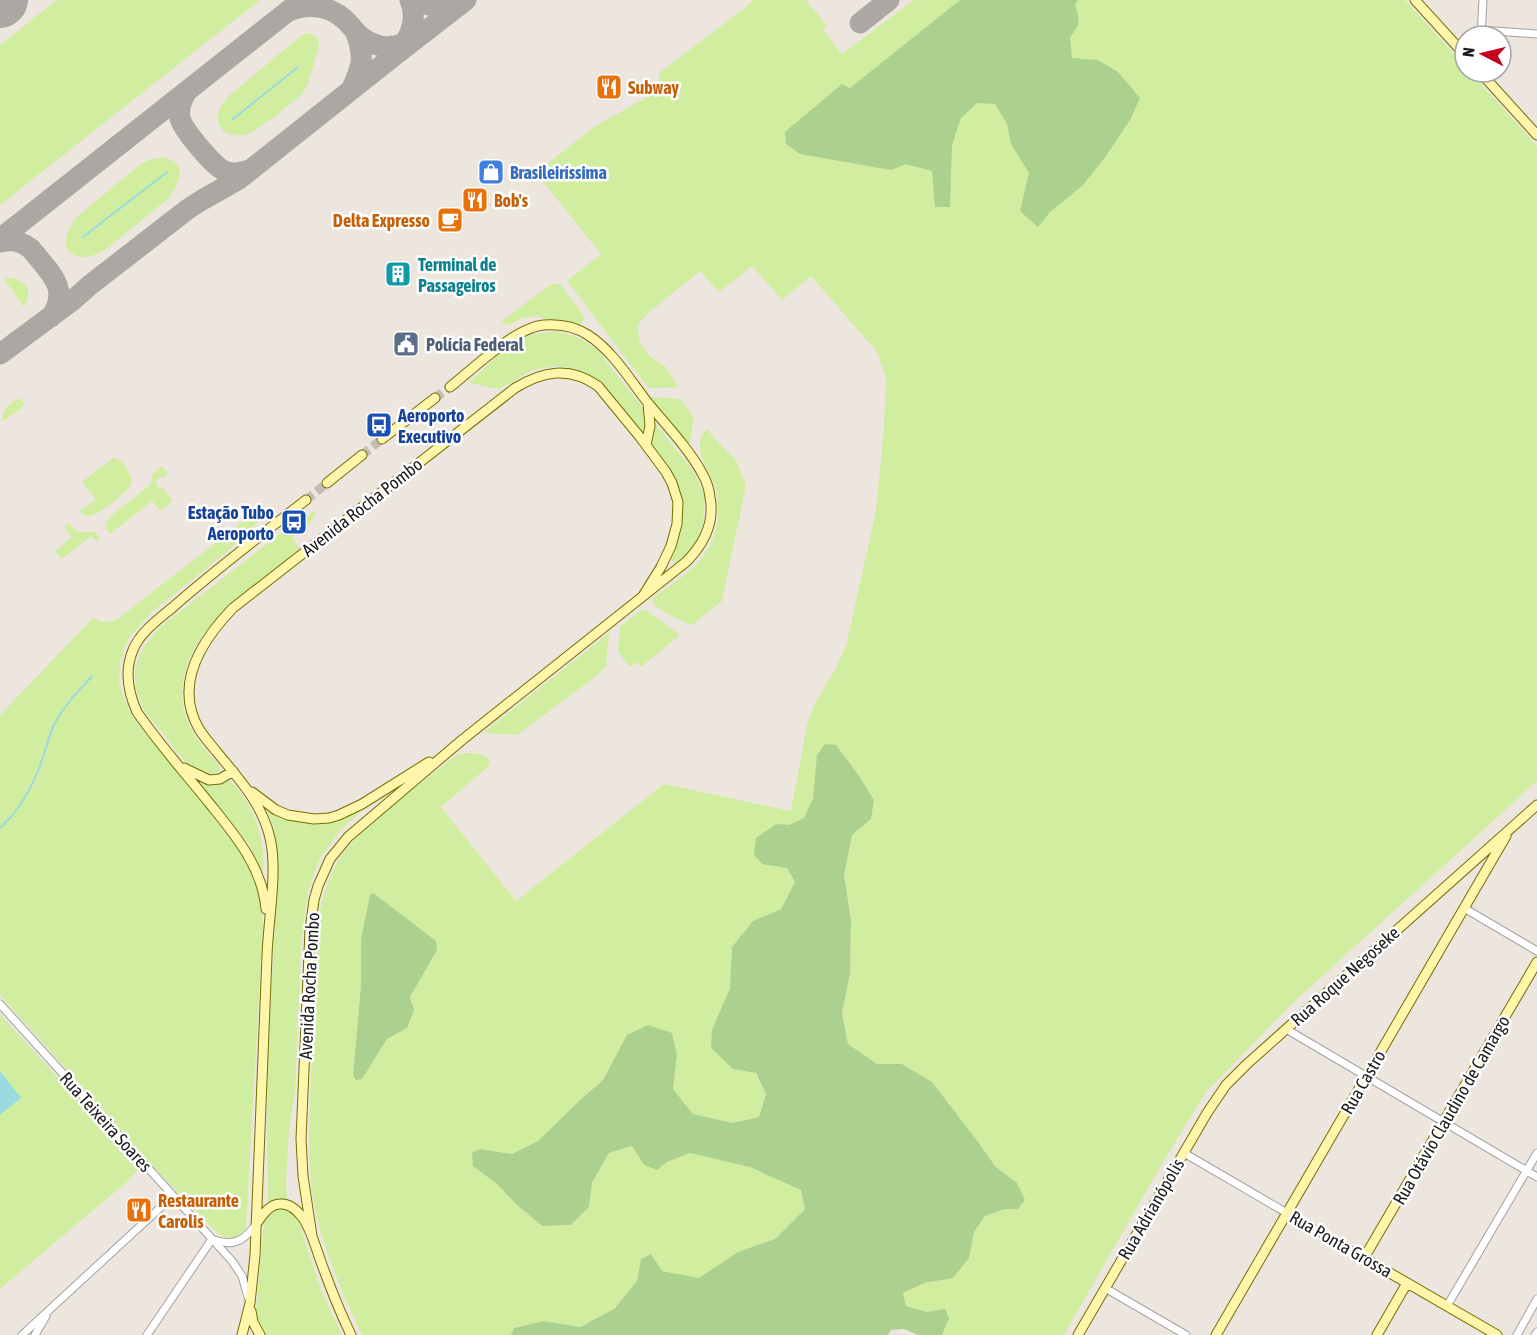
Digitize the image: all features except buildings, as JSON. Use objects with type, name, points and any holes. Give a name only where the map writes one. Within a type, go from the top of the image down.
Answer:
[{"type":"main road","points":[[1415,0],[1453,42]]},
{"type":"main road","points":[[1491,84],[1537,135]]},
{"type":"main road","name":"Avenida Rocha Pombo","points":[[312,1236],[303,1176],[301,1139],[310,930],[314,900],[330,859],[348,837],[462,740],[686,562],[697,551],[704,539],[712,513],[709,492],[702,473],[693,460],[611,357],[596,341],[581,331],[559,325],[530,328],[515,335],[450,387]]},
{"type":"main road","name":"Avenida Rocha Pombo","points":[[250,1303],[273,875],[271,840],[260,810],[246,787],[200,729],[192,710],[189,684],[199,652],[208,636],[233,608],[502,397],[537,376],[561,372],[589,380],[605,395],[646,445],[672,483],[678,502],[677,524],[671,546],[643,596]]},
{"type":"main road","points":[[382,439],[435,398]]},
{"type":"main road","points":[[646,445],[650,426],[648,403]]},
{"type":"main road","points":[[327,483],[362,455]]},
{"type":"main road","name":"Avenida Rocha Pombo","points":[[268,935],[262,886],[250,857],[236,836],[145,723],[132,701],[129,689],[129,662],[134,648],[149,627],[306,500]]},
{"type":"main road","points":[[246,787],[268,805],[288,815],[314,819],[339,816],[362,804],[462,740]]},
{"type":"main road","points":[[179,766],[209,780],[220,779],[233,771]]},
{"type":"main road","name":"Rua Roque Negoseke","points":[[1226,1085],[1537,805]]},
{"type":"main road","name":"Rua Castro","points":[[1216,1335],[1510,828]]},
{"type":"main road","points":[[1466,868],[1484,875]]},
{"type":"main road","name":"Rua Otávio Claudino de Camargo","points":[[1364,1258],[1537,962]]},
{"type":"main road","name":"Rua Adrianópolis","points":[[1078,1335],[1207,1113],[1226,1085]]},
{"type":"main road","points":[[256,1224],[269,1208],[280,1203],[291,1205],[298,1212],[312,1236],[332,1293],[351,1335]]},
{"type":"main road","name":"Rua Ponta Grossa","points":[[1364,1258],[1497,1335]]},
{"type":"main road","points":[[1377,1335],[1407,1283]]},
{"type":"main road","points":[[242,1335],[250,1303]]},
{"type":"main road","name":"Rua Teixeira Soares","points":[[250,1303],[252,1322],[260,1335]]},
{"type":"street","points":[[1482,24],[1483,0]]},
{"type":"street","points":[[1513,34],[1537,34]]},
{"type":"street","points":[[1464,908],[1537,951]]},
{"type":"street","name":"Rua Teixeira Soares","points":[[0,1004],[238,1269],[246,1286],[250,1303]]},
{"type":"street","points":[[1286,1029],[1537,1177]]},
{"type":"street","points":[[1447,1306],[1537,1152]]},
{"type":"street","name":"Rua Ponta Grossa","points":[[1184,1153],[1364,1258]]},
{"type":"street","points":[[24,1334],[173,1196]]},
{"type":"street","points":[[147,1335],[212,1239],[222,1243],[240,1240],[248,1235],[256,1224]]},
{"type":"street","points":[[1105,1288],[1186,1335]]},
{"type":"street","points":[[1517,1335],[1537,1299]]},
{"type":"street","points":[[24,1334],[31,1332],[35,1335],[53,1306]]},
{"type":"green space","points":[[57,0],[260,0],[0,205],[0,45]]},
{"type":"green space","points":[[753,0],[806,0],[827,26],[823,30],[842,54],[914,0],[1405,0],[1453,53],[1453,84],[1481,84],[1537,146],[1537,781],[1295,1001],[1206,1092],[1163,1162],[1064,1335],[942,1335],[927,1312],[906,1306],[903,1293],[924,1283],[953,1278],[969,1258],[974,1232],[985,1216],[1005,1209],[1018,1209],[1017,1183],[995,1166],[932,1082],[902,1064],[877,1064],[848,1044],[842,1013],[850,974],[851,920],[844,875],[852,835],[871,819],[874,801],[836,745],[817,755],[814,796],[806,814],[799,821],[790,825],[776,824],[787,868],[795,882],[781,909],[753,921],[732,947],[730,988],[712,1030],[733,1069],[755,1073],[766,1094],[759,1117],[733,1123],[693,1114],[673,1089],[677,1055],[627,1035],[603,1080],[538,1141],[512,1154],[480,1149],[473,1166],[497,1184],[542,1226],[572,1225],[589,1207],[592,1183],[609,1153],[632,1146],[644,1165],[667,1162],[690,1153],[750,1167],[801,1190],[805,1209],[775,1239],[738,1252],[699,1279],[662,1271],[651,1254],[641,1259],[637,1281],[614,1309],[580,1327],[543,1321],[514,1328],[511,1335],[362,1335],[339,1283],[320,1229],[312,1188],[309,1146],[318,921],[323,897],[335,867],[359,834],[462,753],[476,753],[484,756],[490,761],[489,766],[441,807],[516,901],[664,784],[791,811],[807,725],[814,705],[846,646],[876,511],[886,378],[877,352],[811,276],[782,300],[752,266],[719,292],[700,271],[647,314],[638,325],[639,341],[650,357],[665,366],[678,387],[653,388],[647,386],[567,281],[601,254],[536,173],[595,126],[653,94],[658,84],[659,73]],"holes":[[[361,939],[437,950],[410,997],[414,1010],[407,1028],[387,1039],[362,1079],[355,1080],[353,1076],[361,985]]]},
{"type":"green space","points":[[960,0],[1078,0],[1075,5],[1078,22],[1070,37],[1072,58],[1098,60],[1118,72],[1140,98],[1130,120],[1106,156],[1083,185],[1050,212],[1038,227],[1020,211],[1029,173],[1011,144],[1007,124],[995,104],[977,103],[961,118],[952,145],[950,207],[935,207],[932,171],[906,164],[891,170],[800,154],[786,144],[785,132],[842,84],[850,88]]},
{"type":"green space","points":[[307,33],[316,37],[319,47],[303,93],[250,133],[236,136],[224,132],[218,122],[218,116],[225,100]]},
{"type":"green space","points":[[163,157],[176,164],[180,174],[176,187],[168,199],[105,250],[82,257],[74,255],[66,244],[67,235],[79,215],[142,163]]},
{"type":"green space","points":[[4,279],[17,279],[27,288],[28,297],[24,307]]},
{"type":"green space","points":[[560,284],[583,315],[580,324],[564,320],[547,320],[537,316],[523,318],[506,326],[502,321],[550,285]]},
{"type":"green space","points":[[556,331],[578,338],[597,350],[694,472],[705,497],[703,523],[695,544],[676,564],[670,559],[682,516],[681,498],[677,486],[590,376],[575,369],[557,366],[533,370],[499,389],[469,383],[500,353],[530,335]]},
{"type":"green space","points":[[650,397],[680,399],[694,418],[689,447]]},
{"type":"green space","points":[[19,398],[24,403],[22,408],[2,422],[7,408]]},
{"type":"green space","points":[[707,429],[736,460],[746,485],[722,601],[692,625],[664,612],[653,604],[653,601],[654,597],[699,561],[713,539],[718,502],[714,484],[700,450],[702,436]]},
{"type":"green space","points":[[114,457],[127,469],[131,477],[131,485],[101,511],[89,516],[79,512],[95,498],[82,482]]},
{"type":"green space","points":[[162,466],[168,474],[155,482],[173,501],[160,511],[152,501],[110,534],[106,527],[109,518],[150,485],[152,475]]},
{"type":"green space","points":[[263,506],[269,514],[241,535],[244,538],[151,613],[128,639],[120,662],[119,683],[134,720],[248,862],[259,897],[263,924],[246,1226],[242,1234],[232,1239],[219,1235],[161,1175],[0,995],[0,715],[93,618],[106,622],[119,618]]},
{"type":"green space","points":[[315,510],[311,522],[292,537],[300,548],[215,621],[202,636],[189,659],[183,685],[184,711],[194,735],[220,767],[218,773],[201,773],[187,764],[143,707],[135,680],[137,662],[147,643],[160,627],[285,530],[288,533]]},
{"type":"green space","points":[[69,523],[77,532],[95,532],[100,538],[97,541],[91,536],[62,559],[55,551],[72,537],[64,526]]},
{"type":"green space","points":[[642,609],[680,635],[641,667],[637,662],[630,667],[618,652],[620,626]]},
{"type":"green space","points":[[609,633],[606,666],[594,678],[517,735],[483,733]]},
{"type":"green space","points":[[825,744],[836,745],[874,800],[871,819],[852,835],[844,875],[851,920],[850,974],[842,1013],[848,1044],[877,1064],[902,1064],[932,1082],[995,1166],[1017,1183],[1025,1200],[1018,1209],[1005,1209],[985,1216],[974,1232],[969,1258],[953,1278],[924,1283],[903,1293],[906,1306],[927,1312],[945,1309],[949,1318],[942,1335],[918,1335],[904,1329],[891,1330],[888,1335],[511,1335],[514,1328],[543,1321],[580,1327],[614,1309],[637,1281],[641,1259],[651,1254],[662,1271],[699,1278],[738,1252],[775,1239],[805,1209],[801,1190],[750,1167],[690,1153],[667,1162],[657,1170],[644,1165],[632,1146],[609,1153],[592,1183],[589,1207],[571,1225],[542,1226],[497,1184],[473,1166],[472,1153],[480,1149],[512,1154],[538,1141],[603,1080],[627,1035],[648,1025],[672,1033],[677,1055],[673,1089],[693,1114],[733,1123],[759,1117],[766,1094],[756,1073],[733,1069],[711,1048],[712,1030],[730,988],[732,947],[753,921],[781,909],[795,882],[787,868],[762,864],[754,855],[756,838],[776,824],[789,825],[804,818],[813,799],[817,755]]},
{"type":"green space","points":[[228,779],[245,799],[256,823],[262,848],[263,874],[249,844],[198,781],[213,785]]},
{"type":"green space","points":[[267,811],[290,819],[334,820],[361,811],[339,832],[320,858],[308,891],[301,944],[295,1093],[289,1129],[286,1187],[288,1202],[268,1204],[268,1057],[278,865],[274,827]]},
{"type":"green space","points":[[373,893],[436,941],[437,950],[410,997],[414,1010],[407,1028],[387,1039],[362,1079],[356,1080],[353,1076],[361,985],[361,939],[370,895]]},
{"type":"green space","points":[[0,1014],[140,1168],[129,1180],[0,1289]]},
{"type":"green space","points":[[282,1208],[292,1213],[299,1223],[322,1293],[342,1335],[262,1335],[255,1321],[264,1222],[271,1212]]},
{"type":"water","points":[[0,1071],[21,1098],[0,1115]]},
{"type":"waterway","points":[[233,119],[298,67]]},
{"type":"waterway","points":[[83,237],[167,172]]},
{"type":"waterway","points":[[0,828],[17,809],[31,786],[51,732],[61,713],[92,676]]},
{"type":"taxiway","points":[[0,239],[302,0]]},
{"type":"taxiway","points":[[401,48],[412,25],[413,13],[410,0]]},
{"type":"taxiway","points":[[417,0],[440,7],[451,6],[462,1]]},
{"type":"taxiway","points":[[0,354],[73,300],[188,209],[239,179],[466,0]]},
{"type":"taxiway","points":[[860,23],[889,0]]},
{"type":"taxiway","points":[[287,12],[302,7],[324,8],[338,14],[371,43],[389,47],[409,42]]},
{"type":"taxiway","points":[[351,90],[361,62],[361,49],[356,33]]},
{"type":"taxiway","points":[[187,91],[181,104],[180,118],[200,148],[225,171],[235,173],[252,169]]},
{"type":"taxiway","points":[[0,242],[16,241],[27,246],[51,273],[59,297],[57,307],[51,317]]},
{"type":"tunnel","points":[[435,398],[450,387]]},
{"type":"tunnel","points":[[362,455],[382,439]]},
{"type":"tunnel","points":[[306,500],[327,483]]},
{"type":"place","name":"Subway","points":[[609,87]]},
{"type":"place","name":"Brasileiríssima","points":[[491,172]]},
{"type":"place","name":"Bob's","points":[[475,200]]},
{"type":"place","name":"Delta Expresso","points":[[450,220]]},
{"type":"place","name":"Terminal de Passageiros","points":[[398,274]]},
{"type":"place","name":"Polícia Federal","points":[[406,344]]},
{"type":"place","name":"Aeroporto Executivo","points":[[379,425]]},
{"type":"place","name":"Estação Tubo Aeroporto","points":[[294,522]]},
{"type":"place","name":"Restaurante Carolis","points":[[139,1210]]}]
